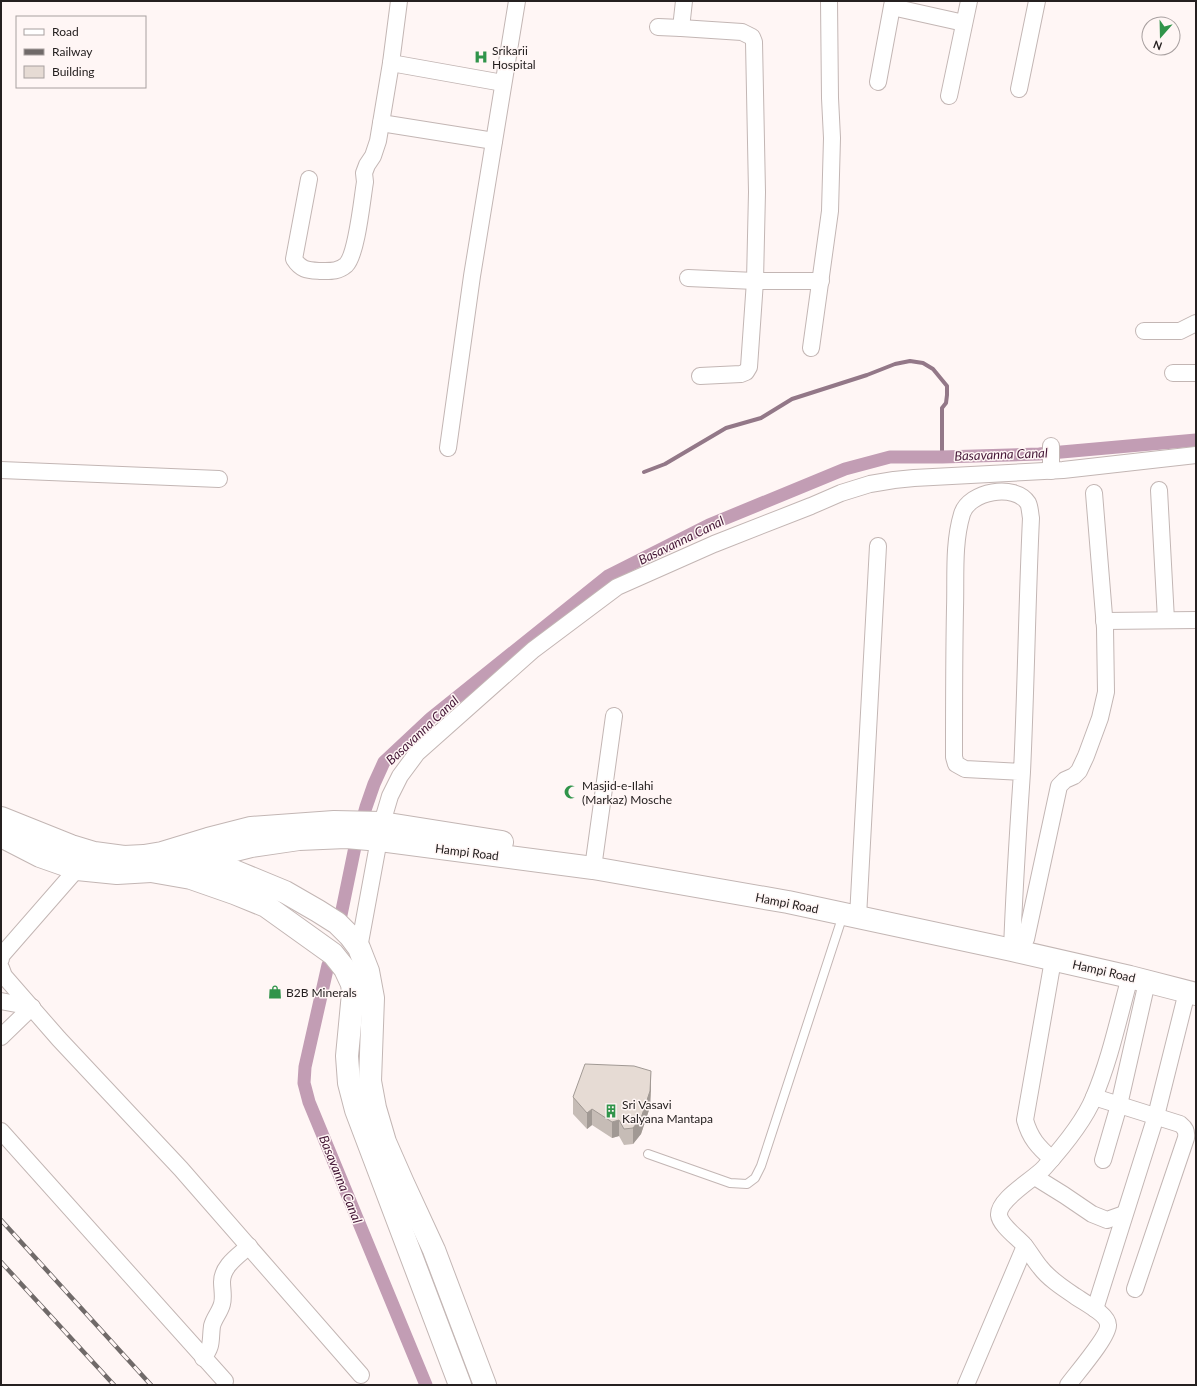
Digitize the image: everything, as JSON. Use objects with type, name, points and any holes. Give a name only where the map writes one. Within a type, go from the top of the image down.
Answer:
[{"type":"main road","points":[[1,818],[71,846],[94,853],[124,857],[144,856],[162,852],[251,828],[305,824],[347,830]]},
{"type":"main road","name":"Hampi Road","points":[[347,830],[377,832],[594,862],[788,902],[854,911],[1017,942],[1053,960],[1139,980],[1193,989]]},
{"type":"main road","points":[[151,872],[251,846],[347,830]]},
{"type":"main road","points":[[1,836],[40,856],[77,869],[117,873],[151,872],[191,878],[234,893],[266,906],[333,954],[346,969],[352,984],[353,993],[347,1056],[349,1082],[356,1110],[460,1385]]},
{"type":"main road","points":[[200,860],[234,871],[286,892],[337,923],[359,948],[368,971],[373,998],[370,1081],[375,1108],[385,1142],[434,1250],[485,1385]]},
{"type":"main road","points":[[1017,942],[1193,989]]},
{"type":"street","points":[[308,179],[294,259],[299,266],[308,270],[336,271],[346,264],[353,251],[365,182],[364,173],[373,156],[378,141],[391,64],[399,1]]},
{"type":"street","points":[[448,448],[472,276],[517,1]]},
{"type":"street","points":[[681,28],[684,1]]},
{"type":"street","points":[[811,348],[830,211],[832,138],[829,1]]},
{"type":"street","points":[[949,96],[969,1]]},
{"type":"street","points":[[1019,89],[1037,1]]},
{"type":"street","points":[[878,82],[893,4],[964,23]]},
{"type":"street","points":[[658,27],[742,32],[752,37],[754,42],[758,192],[750,367],[741,374],[700,376]]},
{"type":"street","points":[[391,64],[503,83]]},
{"type":"street","points":[[381,123],[494,141]]},
{"type":"street","points":[[688,278],[755,281],[821,281]]},
{"type":"street","points":[[1180,331],[1196,323]]},
{"type":"street","points":[[1144,331],[1196,330]]},
{"type":"street","points":[[1173,373],[1196,373]]},
{"type":"street","points":[[1051,446],[1051,467]]},
{"type":"street","points":[[359,948],[377,832],[390,796],[400,776],[417,753],[533,650],[617,587],[714,544],[841,493],[870,484],[914,478],[942,477],[1196,455]]},
{"type":"street","points":[[1,470],[219,479]]},
{"type":"street","points":[[1159,490],[1166,620]]},
{"type":"street","points":[[1017,942],[1031,518],[1029,505],[1023,497],[1012,492],[988,493],[978,496],[962,513],[957,542],[954,662],[954,757],[956,764],[965,770],[1022,772]]},
{"type":"street","points":[[1017,942],[1059,786],[1079,771],[1086,756],[1104,703],[1106,692],[1104,621],[1094,493]]},
{"type":"street","points":[[854,911],[878,546]]},
{"type":"street","points":[[1104,621],[1196,620]]},
{"type":"street","points":[[594,862],[614,716]]},
{"type":"street","points":[[1,959],[4,952],[77,869]]},
{"type":"street","points":[[1052,1159],[1038,1146],[1028,1131],[1025,1120],[1053,960]]},
{"type":"street","points":[[1,968],[4,976],[181,1169],[361,1375]]},
{"type":"street","points":[[1068,1385],[1108,1330],[1107,1320],[1095,1309],[1074,1296],[1040,1267],[1025,1246],[1002,1222],[999,1216],[1000,1210],[1004,1202],[1035,1177],[1052,1159],[1079,1125],[1094,1097],[1111,1047],[1139,980]]},
{"type":"street","points":[[1104,1160],[1119,1105],[1139,980]]},
{"type":"street","points":[[1095,1309],[1156,1116],[1193,989]]},
{"type":"street","points":[[1,1001],[32,1007]]},
{"type":"street","points":[[1,1037],[32,1007]]},
{"type":"street","points":[[1094,1097],[1180,1124],[1186,1130],[1186,1138],[1136,1289]]},
{"type":"street","points":[[1,1131],[225,1381]]},
{"type":"street","points":[[1035,1177],[1092,1214],[1107,1220],[1124,1214]]},
{"type":"street","points":[[204,1358],[210,1350],[212,1324],[222,1304],[223,1273],[249,1246]]},
{"type":"street","points":[[966,1385],[1025,1246]]},
{"type":"lane","points":[[648,1154],[730,1183],[747,1184],[755,1178],[761,1166],[854,911]]},
{"type":"building","name":"Sri Vasavi Kalyana Mantapa","points":[[585,1064],[634,1066],[651,1071],[650,1091],[641,1118],[633,1128],[624,1129],[619,1120],[612,1122],[592,1109],[587,1113],[573,1097]]},
{"type":"waterway","points":[[644,472],[665,464],[726,428],[761,418],[792,399],[867,375],[895,364],[910,361],[923,363],[933,369],[947,386],[946,403],[942,408],[942,457]]},
{"type":"waterway","name":"Basavanna Canal","points":[[341,915],[356,842],[374,784],[384,762],[431,718],[608,576],[709,525],[845,469],[890,457],[1039,454],[1196,440]]},
{"type":"waterway","name":"Basavanna Canal","points":[[328,965],[305,1067],[304,1083],[309,1102],[426,1385]]},
{"type":"railway","points":[[1,1220],[151,1385]]},
{"type":"railway","points":[[1,1262],[114,1385]]},
{"type":"place","name":"Srikarii Hospital","points":[[481,57]]},
{"type":"place","name":"Masjid-e-Ilahi (Markaz) Mosche","points":[[571,792]]},
{"type":"place","name":"B2B Minerals","points":[[275,992]]},
{"type":"place","name":"Sri Vasavi Kalyana Mantapa","points":[[611,1111]]}]
